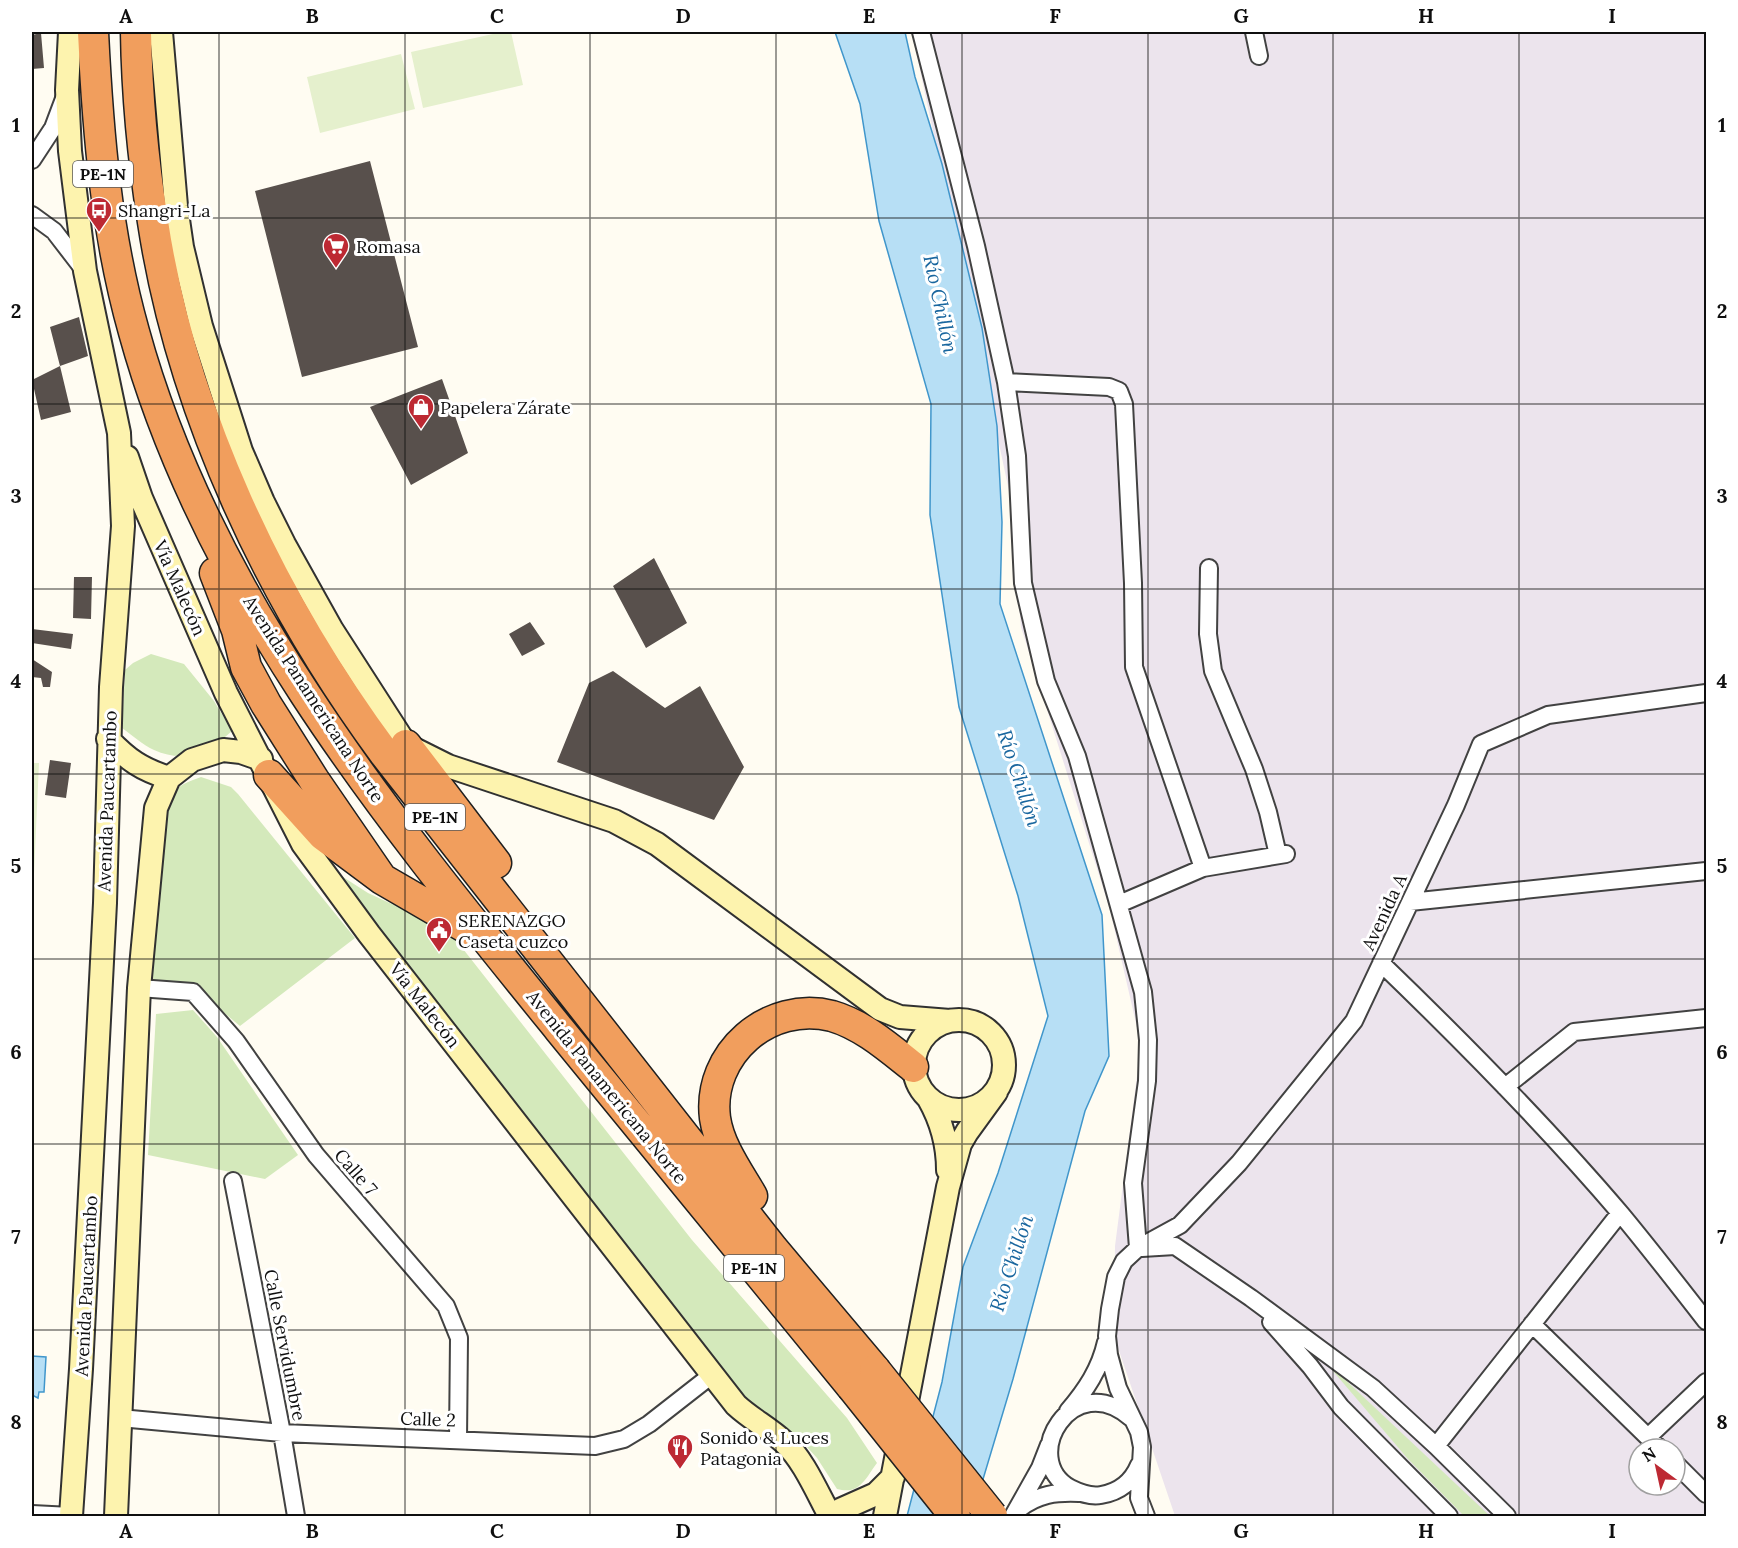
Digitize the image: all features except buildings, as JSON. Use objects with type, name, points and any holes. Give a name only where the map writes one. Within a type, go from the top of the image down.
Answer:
[{"type":"highway","name":"Avenida Panamericana Norte","points":[[93,32],[98,115],[113,248],[134,334],[170,440],[212,536],[260,623],[355,766],[486,939],[863,1379],[1008,1514]]},
{"type":"highway","name":"Avenida Panamericana Norte","points":[[136,32],[144,159],[153,222],[171,310],[202,416],[249,528],[302,629],[358,717],[772,1249],[955,1516]]},
{"type":"highway","points":[[170,440],[180,486],[237,630],[246,667],[266,704],[314,780],[382,879]]},
{"type":"highway","points":[[406,745],[499,867],[596,1020]]},
{"type":"highway","points":[[265,767],[323,836],[382,879],[486,939]]},
{"type":"highway","points":[[772,1249],[764,1217],[725,1149],[715,1121],[714,1094],[718,1077],[733,1050],[743,1038],[769,1023],[783,1017],[814,1013],[835,1017],[855,1026],[913,1066]]},
{"type":"main road","name":"Avenida Paucartambo","points":[[70,32],[67,90],[70,151],[85,271],[119,433],[123,526],[108,739],[105,903],[81,1369],[71,1516]]},
{"type":"main road","points":[[161,32],[169,143],[182,246],[201,326],[241,451],[284,544],[354,666],[406,745],[448,766],[614,821],[635,831],[657,844],[880,1009],[900,1017],[963,1020],[976,1023],[988,1030],[997,1040],[1003,1052],[1002,1080],[963,1138],[948,1187],[893,1477],[886,1501],[885,1516]]},
{"type":"main road","name":"Vía Malecón","points":[[119,433],[141,498],[226,693],[303,844],[356,916],[713,1374],[746,1414],[793,1451],[832,1513]]},
{"type":"main road","points":[[108,739],[126,758],[146,771],[169,778]]},
{"type":"main road","points":[[116,1516],[139,988],[156,808],[169,778],[192,760],[224,750],[241,752],[265,767]]},
{"type":"main road","points":[[948,1187],[942,1124],[929,1099],[921,1090],[913,1066],[915,1054],[927,1032],[950,1021]]},
{"type":"main road","points":[[98,1035],[137,1036]]},
{"type":"main road","points":[[929,1099],[952,1110],[964,1110],[987,1101],[996,1092]]},
{"type":"main road","points":[[832,1513],[876,1494],[893,1477]]},
{"type":"main road","points":[[832,1513],[852,1508],[872,1516]]},
{"type":"street","points":[[921,32],[976,246],[1006,382],[1017,456],[1023,583],[1046,681],[1077,756],[1143,992],[1148,1040],[1147,1081],[1133,1183],[1138,1248]]},
{"type":"street","points":[[1254,32],[1259,56]]},
{"type":"street","points":[[32,160],[53,128],[67,90]]},
{"type":"street","points":[[32,215],[54,231],[85,271]]},
{"type":"street","points":[[1006,382],[1108,387],[1119,391],[1124,404],[1133,583],[1134,667],[1203,868]]},
{"type":"street","points":[[1119,904],[1203,868],[1282,854],[1254,769],[1213,671],[1208,634],[1209,568]]},
{"type":"street","name":"Avenida A","points":[[1138,1248],[1180,1225],[1239,1163],[1354,1022],[1456,805],[1481,744],[1548,715],[1707,693]]},
{"type":"street","points":[[1410,902],[1707,871]]},
{"type":"street","points":[[1381,963],[1442,1022],[1620,1213],[1707,1321]]},
{"type":"street","name":"Calle 7","points":[[139,988],[193,992],[236,1041],[316,1155],[446,1306],[459,1338],[458,1440]]},
{"type":"street","points":[[1505,1088],[1574,1032],[1707,1018]]},
{"type":"street","name":"Calle Servidumbre","points":[[233,1181],[296,1516]]},
{"type":"street","points":[[1437,1446],[1620,1213]]},
{"type":"street","points":[[1008,1514],[1040,1468],[1055,1427],[1083,1393],[1098,1368],[1107,1336],[1116,1277],[1124,1261],[1138,1248],[1175,1246],[1251,1298],[1373,1388],[1437,1446],[1507,1516]]},
{"type":"street","points":[[1251,1298],[1310,1366],[1341,1407],[1449,1516]]},
{"type":"street","points":[[1532,1324],[1648,1437]]},
{"type":"street","points":[[1107,1336],[1113,1374],[1139,1432],[1142,1446],[1139,1498],[1146,1516]]},
{"type":"street","name":"Calle 2","points":[[120,1418],[282,1433],[595,1446],[624,1439],[649,1424],[713,1374]]},
{"type":"street","points":[[1659,1437],[1707,1382]]},
{"type":"street","points":[[1065,1414],[1092,1403],[1107,1404],[1121,1410],[1132,1419]]},
{"type":"street","points":[[1050,1442],[1050,1458],[1056,1473],[1066,1485],[1080,1493]]},
{"type":"street","points":[[1008,1514],[1028,1502],[1051,1493],[1080,1493],[1096,1496],[1111,1493],[1124,1486],[1135,1475],[1141,1461]]},
{"type":"street","points":[[1687,1475],[1707,1494]]},
{"type":"street","points":[[32,1514],[71,1516]]},
{"type":"shaded area","points":[[912,32],[1706,32],[1706,1516],[1175,1516],[1114,1336],[1115,1246],[1141,1045],[1110,910],[1021,627],[1009,491]]},
{"type":"green space","points":[[511,32],[523,85],[423,108],[411,52]]},
{"type":"green space","points":[[401,54],[415,109],[320,133],[307,77]]},
{"type":"green space","points":[[151,654],[184,664],[214,701],[232,731],[205,750],[196,754],[176,756],[150,748],[122,728],[125,670]]},
{"type":"green space","points":[[32,763],[39,763],[34,874],[32,874]]},
{"type":"green space","points":[[201,777],[231,787],[238,794],[355,938],[240,1026],[194,988],[144,984],[162,814],[169,799],[180,786]]},
{"type":"green space","points":[[313,851],[343,877],[368,893],[420,917],[456,940],[692,1240],[847,1418],[877,1463],[857,1488],[837,1489],[817,1458],[797,1436],[773,1422],[738,1396],[597,1208],[429,1001]]},
{"type":"green space","points":[[193,1010],[217,1037],[298,1155],[265,1179],[148,1155],[156,1014]]},
{"type":"green space","points":[[1321,1357],[1490,1516],[1464,1516],[1408,1459]]},
{"type":"water","name":"Río Chillón","points":[[835,32],[905,32],[915,77],[942,164],[982,328],[997,426],[1002,522],[1000,604],[1102,915],[1109,1056],[1085,1111],[1013,1379],[972,1516],[907,1516],[942,1382],[963,1267],[998,1173],[1048,1016],[1018,896],[959,707],[930,515],[931,404],[879,221],[860,104]]},
{"type":"water","points":[[32,1356],[46,1357],[44,1392],[39,1392],[38,1398],[32,1395]]},
{"type":"place","name":"Shangri-La","points":[[99,233]]},
{"type":"place","name":"Romasa","points":[[336,269]]},
{"type":"place","name":"Papelera Zárate","points":[[421,430]]},
{"type":"place","name":"SERENAZGO Caseta cuzco","points":[[439,953]]},
{"type":"place","name":"Sonido & Luces Patagonia","points":[[680,1470]]}]
